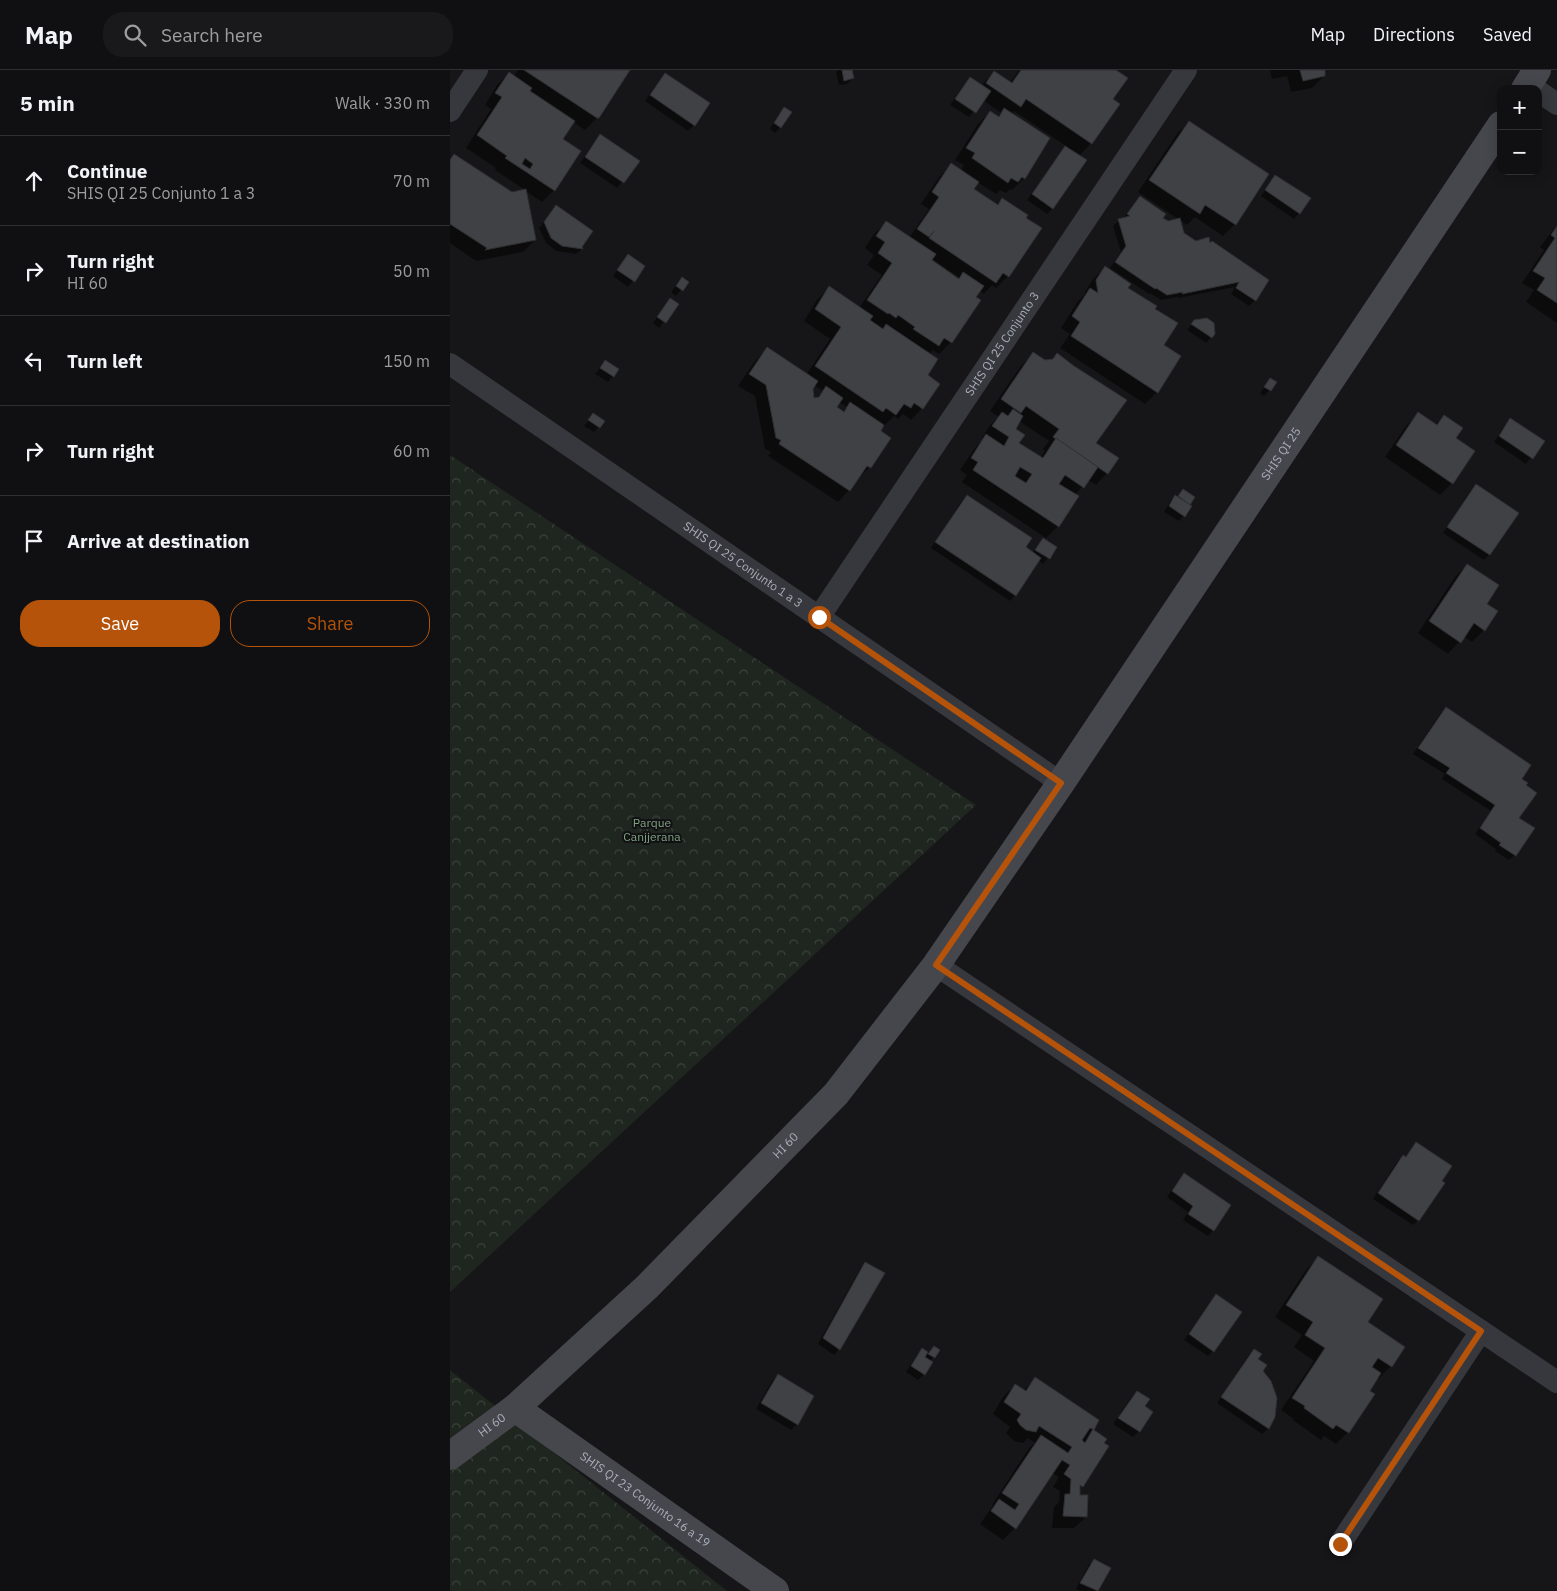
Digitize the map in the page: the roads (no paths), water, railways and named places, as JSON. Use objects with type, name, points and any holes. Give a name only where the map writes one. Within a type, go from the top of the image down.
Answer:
[{"type":"street","points":[[450,112],[477,70]]},
{"type":"street","name":"SHIS QI 25 Conjunto 3","points":[[819,617],[1186,70]]},
{"type":"street","points":[[1542,93],[1557,104]]},
{"type":"street","name":"SHIS QI 25","points":[[1061,783],[1498,130]]},
{"type":"street","name":"SHIS QI 25 Conjunto 1 a 3","points":[[450,364],[1061,783]]},
{"type":"street","name":"HI 60","points":[[450,1456],[515,1408],[647,1287],[836,1094],[936,965],[1061,783]]},
{"type":"street","points":[[936,965],[1557,1382]]},
{"type":"street","points":[[1340,1544],[1481,1331]]},
{"type":"street","name":"SHIS QI 23 Conjunto 16 a 19","points":[[515,1408],[775,1591]]},
{"type":"park label","name":"Parque Canjjerana","points":[[652,830]]}]
